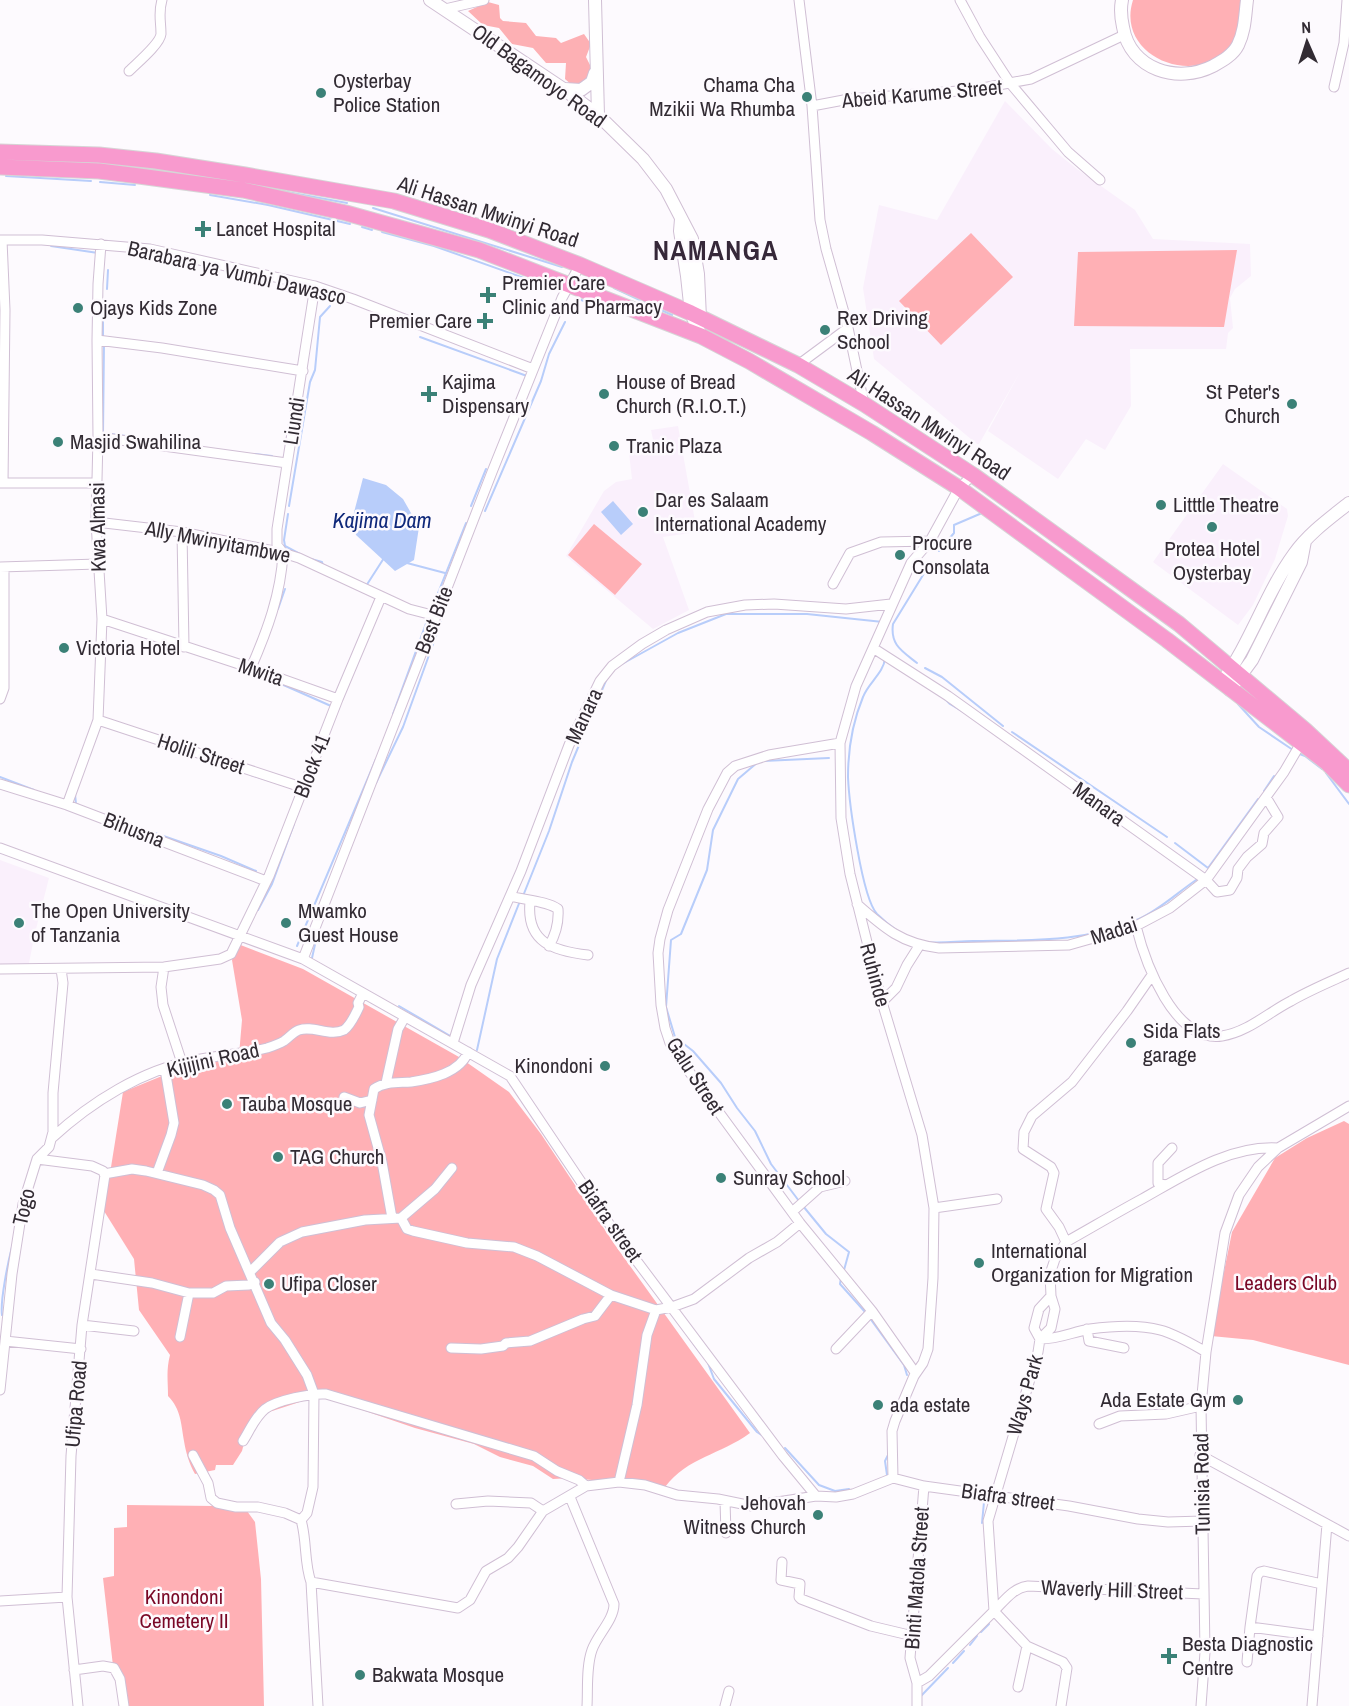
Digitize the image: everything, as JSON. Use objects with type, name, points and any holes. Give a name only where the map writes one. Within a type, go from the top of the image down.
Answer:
[{"type":"highway","name":"Ali Hassan Mwinyi Road","points":[[0,152],[156,161],[256,176],[375,198],[489,230],[580,265],[696,315],[798,365],[864,404],[973,475],[1179,624],[1305,730],[1349,771]]},
{"type":"highway","name":"Ali Hassan Mwinyi Road","points":[[0,167],[99,171],[243,190],[346,213],[478,250],[701,336],[749,361],[872,433],[959,488],[1167,639],[1225,687],[1326,762],[1349,785]]},
{"type":"street","points":[[129,71],[159,41],[161,33],[158,16],[162,0]]},
{"type":"street","name":"Old Bagamoyo Road","points":[[430,0],[562,88],[598,115],[654,172],[666,189],[681,219],[680,231],[687,276],[701,336]]},
{"type":"street","points":[[445,9],[484,0]]},
{"type":"street","points":[[595,0],[598,115]]},
{"type":"street","points":[[799,0],[812,106],[820,220],[848,328],[864,404]]},
{"type":"street","points":[[960,0],[980,37],[1010,83],[1031,79],[1124,35]]},
{"type":"street","points":[[1122,0],[1120,8],[1124,35],[1134,53],[1149,68],[1168,74],[1190,74],[1207,70],[1223,61],[1237,48],[1244,29],[1247,0]]},
{"type":"street","points":[[1334,87],[1344,43],[1347,0]]},
{"type":"street","points":[[562,88],[575,91],[587,87],[595,76],[596,69]]},
{"type":"street","name":"Abeid Karume Street","points":[[812,106],[849,99],[972,90],[1010,83],[1068,152],[1100,180]]},
{"type":"street","points":[[1,240],[5,345],[2,483],[97,483]]},
{"type":"street","name":"Barabara ya Vumbi Dawasco","points":[[1,240],[42,240],[150,249],[315,286],[533,369]]},
{"type":"street","name":"Kwa Almasi","points":[[67,805],[98,720],[102,619],[96,522],[97,340],[101,244]]},
{"type":"street","name":"Best Bite","points":[[303,959],[533,369],[562,298],[580,265]]},
{"type":"street","name":"Liundi","points":[[252,668],[274,610],[279,588],[283,554],[277,544],[277,529],[315,286]]},
{"type":"street","points":[[798,365],[848,328]]},
{"type":"street","points":[[97,340],[303,371]]},
{"type":"street","points":[[98,437],[287,463]]},
{"type":"street","name":"Ruhinde","points":[[893,1478],[892,1431],[914,1376],[928,1349],[932,1316],[934,1208],[922,1135],[882,1002],[845,851],[841,818],[840,742],[856,686],[911,563],[930,541],[959,488],[973,475]]},
{"type":"street","points":[[1225,687],[1236,672],[1281,575],[1305,540],[1349,503]]},
{"type":"street","name":"Ally Mwinyitambwe","points":[[96,522],[182,532],[299,558],[409,609],[436,616]]},
{"type":"street","points":[[182,532],[184,646]]},
{"type":"street","points":[[833,584],[850,553],[880,542],[930,541]]},
{"type":"street","points":[[0,699],[4,688],[2,567],[98,564]]},
{"type":"street","name":"Block 41","points":[[0,969],[164,967],[225,958],[231,954],[266,881],[381,597]]},
{"type":"street","name":"Manara","points":[[453,1043],[471,985],[521,899],[582,716],[600,681],[612,666],[666,630],[707,612],[745,605],[774,604],[846,609],[891,604]]},
{"type":"street","name":"Mwita","points":[[102,619],[338,699]]},
{"type":"street","name":"Manara","points":[[873,648],[948,696],[1206,880],[1217,892],[1230,890],[1237,878],[1238,869],[1247,857],[1262,844],[1264,833],[1278,817],[1266,797]]},
{"type":"street","name":"Holili Street","points":[[98,720],[304,788]]},
{"type":"street","name":"Galu Street","points":[[840,742],[761,758],[735,766],[727,772],[708,808],[684,866],[660,939],[658,953],[661,1005],[664,1028],[670,1043],[732,1132],[800,1223],[872,1311],[914,1371],[917,1371]]},
{"type":"street","name":"Madai","points":[[857,904],[882,927],[918,946],[939,948],[1069,945],[1136,926],[1170,908],[1206,880],[1266,797],[1301,743]]},
{"type":"street","name":"Bihusna","points":[[0,784],[67,805],[266,881]]},
{"type":"street","name":"Biafra street","points":[[0,848],[303,959],[510,1076],[612,1228],[783,1456],[816,1496]]},
{"type":"street","points":[[521,899],[549,904],[558,909],[555,936],[549,946]]},
{"type":"street","points":[[521,899],[536,936],[549,946],[588,955]]},
{"type":"street","points":[[1136,926],[1152,975],[1183,1021],[1200,1032],[1220,1036],[1233,1033],[1289,1002],[1349,973]]},
{"type":"street","points":[[882,1002],[897,988],[918,946]]},
{"type":"street","points":[[164,967],[161,987],[164,1011],[182,1063]]},
{"type":"street","points":[[52,1137],[63,983],[61,969]]},
{"type":"street","points":[[1152,975],[1072,1082],[1032,1116],[1024,1132],[1023,1149],[1052,1167],[1054,1173],[1046,1209],[1066,1242],[1133,1204],[1162,1184],[1194,1169],[1229,1155],[1267,1147],[1278,1148]]},
{"type":"street","name":"Kijijini Road","points":[[52,1137],[83,1111],[114,1090],[165,1069],[182,1063],[263,1049],[305,1028],[333,1032],[343,1030],[356,1014],[363,993]]},
{"type":"street","points":[[386,1083],[398,1029],[405,1017]]},
{"type":"street","points":[[468,1052],[456,1068],[435,1077],[386,1083],[374,1089],[369,1115],[396,1218],[407,1229],[467,1243],[495,1247],[507,1245],[524,1250],[612,1295],[656,1310],[694,1299],[749,1258],[777,1242],[800,1223]]},
{"type":"street","points":[[157,1173],[174,1123],[165,1069]]},
{"type":"street","points":[[344,1097],[360,1103],[372,1100]]},
{"type":"street","name":"Tunisia Road","points":[[1201,1706],[1204,1652],[1201,1406],[1206,1352],[1225,1233],[1231,1212],[1247,1181],[1258,1167],[1278,1148],[1347,1110]]},
{"type":"street","name":"Togo","points":[[0,1390],[5,1341],[3,1329],[20,1221],[38,1159],[49,1147],[52,1137]]},
{"type":"street","points":[[1162,1184],[1158,1163],[1172,1148]]},
{"type":"street","points":[[38,1159],[93,1166],[104,1173],[132,1170],[157,1173],[203,1185],[220,1195],[230,1228],[271,1323],[285,1340],[307,1375],[314,1394],[313,1487],[308,1513],[301,1520]]},
{"type":"street","points":[[250,1272],[267,1253],[289,1237],[320,1228],[396,1218],[435,1190],[452,1168]]},
{"type":"street","name":"Ufipa Road","points":[[78,1706],[67,1597],[71,1456],[82,1325],[104,1173]]},
{"type":"street","points":[[792,1212],[820,1187],[845,1181]]},
{"type":"street","points":[[934,1208],[997,1199]]},
{"type":"street","name":"Ways Park","points":[[994,1611],[988,1521],[1017,1428],[1040,1339],[1051,1328],[1055,1309],[1051,1296],[1050,1274],[1055,1259],[1066,1242]]},
{"type":"street","points":[[91,1274],[152,1283],[189,1293],[213,1293],[226,1287],[249,1285],[255,1282]]},
{"type":"street","points":[[180,1337],[189,1293]]},
{"type":"street","points":[[451,1348],[481,1349],[503,1346],[506,1343],[530,1341],[595,1316],[612,1295]]},
{"type":"street","points":[[1051,1296],[1039,1308],[1034,1328],[1040,1339],[1057,1339],[1088,1329],[1116,1326],[1161,1330],[1206,1352]]},
{"type":"street","points":[[619,1482],[637,1406],[647,1335],[656,1310]]},
{"type":"street","points":[[836,1349],[872,1311]]},
{"type":"street","points":[[82,1325],[134,1331]]},
{"type":"street","points":[[1088,1329],[1089,1341],[1124,1348]]},
{"type":"street","points":[[5,1341],[81,1350]]},
{"type":"street","points":[[243,1441],[257,1418],[274,1404],[314,1394],[338,1396],[534,1456],[586,1486]]},
{"type":"street","points":[[1099,1424],[1120,1416],[1166,1414],[1201,1406]]},
{"type":"street","points":[[193,1455],[208,1483],[211,1498],[217,1503],[236,1507],[258,1507],[285,1513],[301,1520]]},
{"type":"street","points":[[1200,1455],[1349,1536]]},
{"type":"street","points":[[310,1582],[452,1608],[462,1607],[470,1600],[486,1571],[508,1558],[525,1539],[543,1511],[586,1486],[619,1482],[645,1485],[677,1495],[752,1506],[816,1496],[836,1497],[853,1494],[893,1478]]},
{"type":"street","name":"Biafra street","points":[[893,1478],[924,1486],[1069,1506],[1138,1520],[1203,1521]]},
{"type":"street","name":"Binti Matola Street","points":[[917,1706],[917,1683],[910,1658],[924,1486]]},
{"type":"street","points":[[570,1497],[614,1605],[614,1612],[596,1638],[591,1652],[587,1706]]},
{"type":"street","points":[[456,1504],[488,1501],[531,1503],[543,1511]]},
{"type":"street","points":[[725,1501],[726,1533]]},
{"type":"street","points":[[301,1520],[306,1541],[307,1573],[310,1582],[318,1706]]},
{"type":"street","points":[[1312,1706],[1327,1524]]},
{"type":"street","points":[[782,1562],[781,1580],[800,1584],[799,1597],[801,1599],[871,1626],[913,1636]]},
{"type":"street","points":[[1247,1662],[1257,1576],[1260,1572],[1322,1584]]},
{"type":"street","name":"Waverly Hill Street","points":[[994,1611],[1014,1591],[1028,1586],[1203,1594]]},
{"type":"street","points":[[0,1601],[67,1597]]},
{"type":"street","points":[[917,1683],[929,1676],[994,1611],[1027,1646],[1064,1662],[1067,1668],[1061,1706]]},
{"type":"street","points":[[1250,1627],[1317,1636]]},
{"type":"street","points":[[1018,1687],[1027,1646]]},
{"type":"street","points":[[74,1670],[103,1666],[114,1668],[120,1679],[124,1706]]},
{"type":"street","points":[[725,1706],[729,1691]]},
{"type":"shaded area","points":[[488,2],[499,5],[500,18],[503,21],[526,23],[536,36],[556,38],[561,43],[584,34],[591,44],[586,57],[592,69],[583,84],[573,86],[565,79],[566,63],[546,63],[533,48],[512,44],[499,28],[483,25],[468,11]]},
{"type":"shaded area","points":[[1005,101],[1052,149],[1135,210],[1153,239],[1250,244],[1251,276],[1235,289],[1230,298],[1233,328],[1228,333],[1226,349],[1130,349],[1131,406],[1105,450],[1086,439],[1058,479],[988,431],[1020,372],[977,444],[874,359],[863,288],[879,205],[937,220]]},
{"type":"shaded area","name":"Dar es Salaam International Academy","points":[[678,426],[697,532],[663,537],[689,610],[653,629],[566,556],[604,491],[616,482],[632,479],[629,453],[655,449],[651,430]]},
{"type":"shaded area","name":"Protea Hotel Oysterbay","points":[[1223,464],[1287,509],[1288,516],[1275,559],[1253,605],[1238,625],[1153,562]]},
{"type":"shaded area","name":"The Open University of Tanzania","points":[[0,860],[49,878],[28,968],[0,965]]},
{"type":"green space","points":[[1133,0],[1243,0],[1241,21],[1238,32],[1225,51],[1208,62],[1189,66],[1169,63],[1151,54],[1137,40],[1131,22]]},
{"type":"green space","points":[[971,233],[1013,277],[941,345],[899,301]]},
{"type":"green space","points":[[1237,250],[1224,327],[1074,326],[1078,252]]},
{"type":"green space","points":[[594,524],[642,564],[615,595],[568,555]]},
{"type":"green space","points":[[238,944],[303,969],[459,1057],[509,1092],[541,1134],[615,1245],[750,1433],[684,1469],[665,1487],[571,1478],[553,1479],[533,1466],[500,1457],[474,1444],[415,1428],[330,1399],[315,1397],[263,1414],[233,1465],[216,1465],[215,1470],[195,1474],[187,1454],[178,1411],[168,1396],[170,1355],[139,1310],[134,1259],[104,1211],[123,1092],[196,1062],[239,1055],[242,1020],[232,960]]},
{"type":"green space","name":"Leaders Club","points":[[1344,1121],[1349,1124],[1349,1365],[1253,1340],[1211,1336],[1232,1232],[1275,1158],[1307,1138]]},
{"type":"green space","name":"Kinondoni Cemetery II","points":[[127,1505],[215,1506],[247,1511],[255,1522],[261,1579],[264,1706],[125,1706],[113,1666],[103,1578],[114,1576],[114,1528],[127,1527]]},
{"type":"water","name":"Kajima Dam","points":[[363,478],[386,485],[403,499],[419,527],[414,560],[395,571],[356,535],[352,520]]},
{"type":"water","points":[[613,501],[633,524],[621,535],[601,512]]},
{"type":"waterway","points":[[48,161],[75,163]]},
{"type":"waterway","points":[[131,167],[193,174]]},
{"type":"waterway","points":[[6,176],[91,181]]},
{"type":"waterway","points":[[211,177],[229,181]]},
{"type":"waterway","points":[[100,182],[135,185]]},
{"type":"waterway","points":[[276,190],[347,203]]},
{"type":"waterway","points":[[210,195],[268,205],[350,224]]},
{"type":"waterway","points":[[373,208],[562,267]]},
{"type":"waterway","points":[[362,227],[372,230]]},
{"type":"waterway","points":[[382,232],[434,246],[558,290]]},
{"type":"waterway","points":[[51,246],[98,253]]},
{"type":"waterway","points":[[107,289],[108,270]]},
{"type":"waterway","points":[[614,288],[672,315]]},
{"type":"waterway","points":[[581,300],[590,303]]},
{"type":"waterway","points":[[103,304],[103,337]]},
{"type":"waterway","points":[[289,506],[310,382],[315,370],[320,317],[330,306]]},
{"type":"waterway","points":[[485,511],[541,381],[549,354],[565,322]]},
{"type":"waterway","points":[[420,337],[527,376]]},
{"type":"waterway","points":[[104,343],[103,433],[134,437]]},
{"type":"waterway","points":[[255,454],[272,456]]},
{"type":"waterway","points":[[471,506],[486,469]]},
{"type":"waterway","points":[[939,551],[954,533],[954,525],[982,513]]},
{"type":"waterway","points":[[288,514],[285,546],[300,554]]},
{"type":"waterway","points":[[430,613],[466,523]]},
{"type":"waterway","points":[[366,586],[384,558]]},
{"type":"waterway","points":[[311,559],[322,562],[323,566]]},
{"type":"waterway","points":[[917,663],[898,647],[893,637],[893,624],[931,562]]},
{"type":"waterway","points":[[407,563],[445,573]]},
{"type":"waterway","points":[[278,609],[285,589]]},
{"type":"waterway","points":[[622,664],[678,633],[726,614],[807,614],[883,622]]},
{"type":"waterway","points":[[393,714],[428,618]]},
{"type":"waterway","points":[[376,783],[403,727],[441,622]]},
{"type":"waterway","points":[[889,656],[933,687],[950,704],[985,725],[1199,878],[1139,919],[1118,927],[1077,936],[1037,940],[932,943],[919,941],[896,930],[877,914],[871,905],[861,870],[848,777],[852,736],[859,706],[865,692],[882,668],[885,658],[889,656]]},
{"type":"waterway","points":[[925,668],[942,677],[1003,726]]},
{"type":"waterway","points":[[523,896],[549,831],[572,762],[607,678]]},
{"type":"waterway","points":[[279,683],[331,706]]},
{"type":"waterway","points":[[1238,704],[1259,727],[1293,750]]},
{"type":"waterway","points":[[1012,732],[1167,837]]},
{"type":"waterway","points":[[1297,753],[1322,769]]},
{"type":"waterway","points":[[763,761],[829,758]]},
{"type":"waterway","points":[[297,946],[376,759]]},
{"type":"waterway","points":[[758,762],[738,779],[713,830],[707,870],[681,934],[671,940],[666,1007],[675,1037],[693,1051],[721,1083],[755,1131],[771,1164],[799,1201]]},
{"type":"waterway","points":[[1326,773],[1349,804]]},
{"type":"waterway","points":[[251,775],[274,782]]},
{"type":"waterway","points":[[1264,791],[1274,776]]},
{"type":"waterway","points":[[0,777],[34,790]]},
{"type":"waterway","points":[[75,794],[76,804],[79,805]]},
{"type":"waterway","points":[[1175,843],[1208,868],[1258,799]]},
{"type":"waterway","points":[[126,823],[221,856],[256,871]]},
{"type":"waterway","points":[[258,910],[272,884],[294,824]]},
{"type":"waterway","points":[[477,1050],[497,959],[520,901]]},
{"type":"waterway","points":[[312,958],[318,931]]},
{"type":"waterway","points":[[399,1006],[452,1037]]},
{"type":"waterway","points":[[803,1206],[826,1234],[849,1252],[844,1270]]},
{"type":"waterway","points":[[2,1315],[3,1291],[12,1247]]},
{"type":"waterway","points":[[841,1278],[840,1284],[866,1313]]},
{"type":"waterway","points":[[869,1317],[904,1365],[907,1375]]},
{"type":"waterway","points":[[690,1339],[701,1354]]},
{"type":"waterway","points":[[708,1363],[714,1379],[757,1432],[763,1436]]},
{"type":"waterway","points":[[785,1448],[819,1485],[835,1491],[849,1489]]},
{"type":"waterway","points":[[887,1475],[885,1461],[888,1455]]},
{"type":"waterway","points":[[984,1490],[991,1491]]},
{"type":"waterway","points":[[982,1523],[984,1502]]},
{"type":"waterway","points":[[981,1632],[989,1624]]},
{"type":"waterway","points":[[970,1645],[977,1636]]},
{"type":"waterway","points":[[953,1663],[964,1651]]},
{"type":"waterway","points":[[921,1696],[948,1668]]},
{"type":"place","name":"Oysterbay Police Station","points":[[321,93]]},
{"type":"place","name":"Chama Cha Mzikii Wa Rhumba","points":[[807,97]]},
{"type":"place","name":"Lancet Hospital","points":[[203,229]]},
{"type":"place","name":"Premier Care Clinic and Pharmacy","points":[[488,295]]},
{"type":"place","name":"Ojays Kids Zone","points":[[78,308]]},
{"type":"place","name":"Premier Care","points":[[485,321]]},
{"type":"place","name":"Rex Driving School","points":[[825,330]]},
{"type":"place","name":"Kajima Dispensary","points":[[429,394]]},
{"type":"place","name":"House of Bread Church (R.I.O.T.)","points":[[604,394]]},
{"type":"place","name":"St Peter's Church","points":[[1292,404]]},
{"type":"place","name":"Masjid Swahilina","points":[[58,442]]},
{"type":"place","name":"Tranic Plaza","points":[[614,446]]},
{"type":"place","name":"Litttle Theatre","points":[[1161,505]]},
{"type":"place","name":"Dar es Salaam International Academy","points":[[643,512]]},
{"type":"place","name":"Protea Hotel Oysterbay","points":[[1212,527]]},
{"type":"place","name":"Procure Consolata","points":[[900,555]]},
{"type":"place","name":"Victoria Hotel","points":[[64,648]]},
{"type":"place","name":"The Open University of Tanzania","points":[[19,923]]},
{"type":"place","name":"Mwamko Guest House","points":[[286,923]]},
{"type":"place","name":"Sida Flats garage","points":[[1131,1043]]},
{"type":"place","name":"Kinondoni","points":[[605,1066]]},
{"type":"place","name":"Tauba Mosque","points":[[227,1104]]},
{"type":"place","name":"TAG Church","points":[[278,1157]]},
{"type":"place","name":"Sunray School","points":[[721,1178]]},
{"type":"place","name":"International Organization for Migration","points":[[979,1263]]},
{"type":"place","name":"Ufipa Closer","points":[[269,1284]]},
{"type":"place","name":"Ada Estate Gym","points":[[1238,1400]]},
{"type":"place","name":"ada estate","points":[[878,1405]]},
{"type":"place","name":"Jehovah Witness Church","points":[[818,1515]]},
{"type":"place","name":"Besta Diagnostic Centre","points":[[1169,1656]]},
{"type":"place","name":"Bakwata Mosque","points":[[360,1675]]},
{"type":"district","name":"NAMANGA","points":[[716,251]]}]
